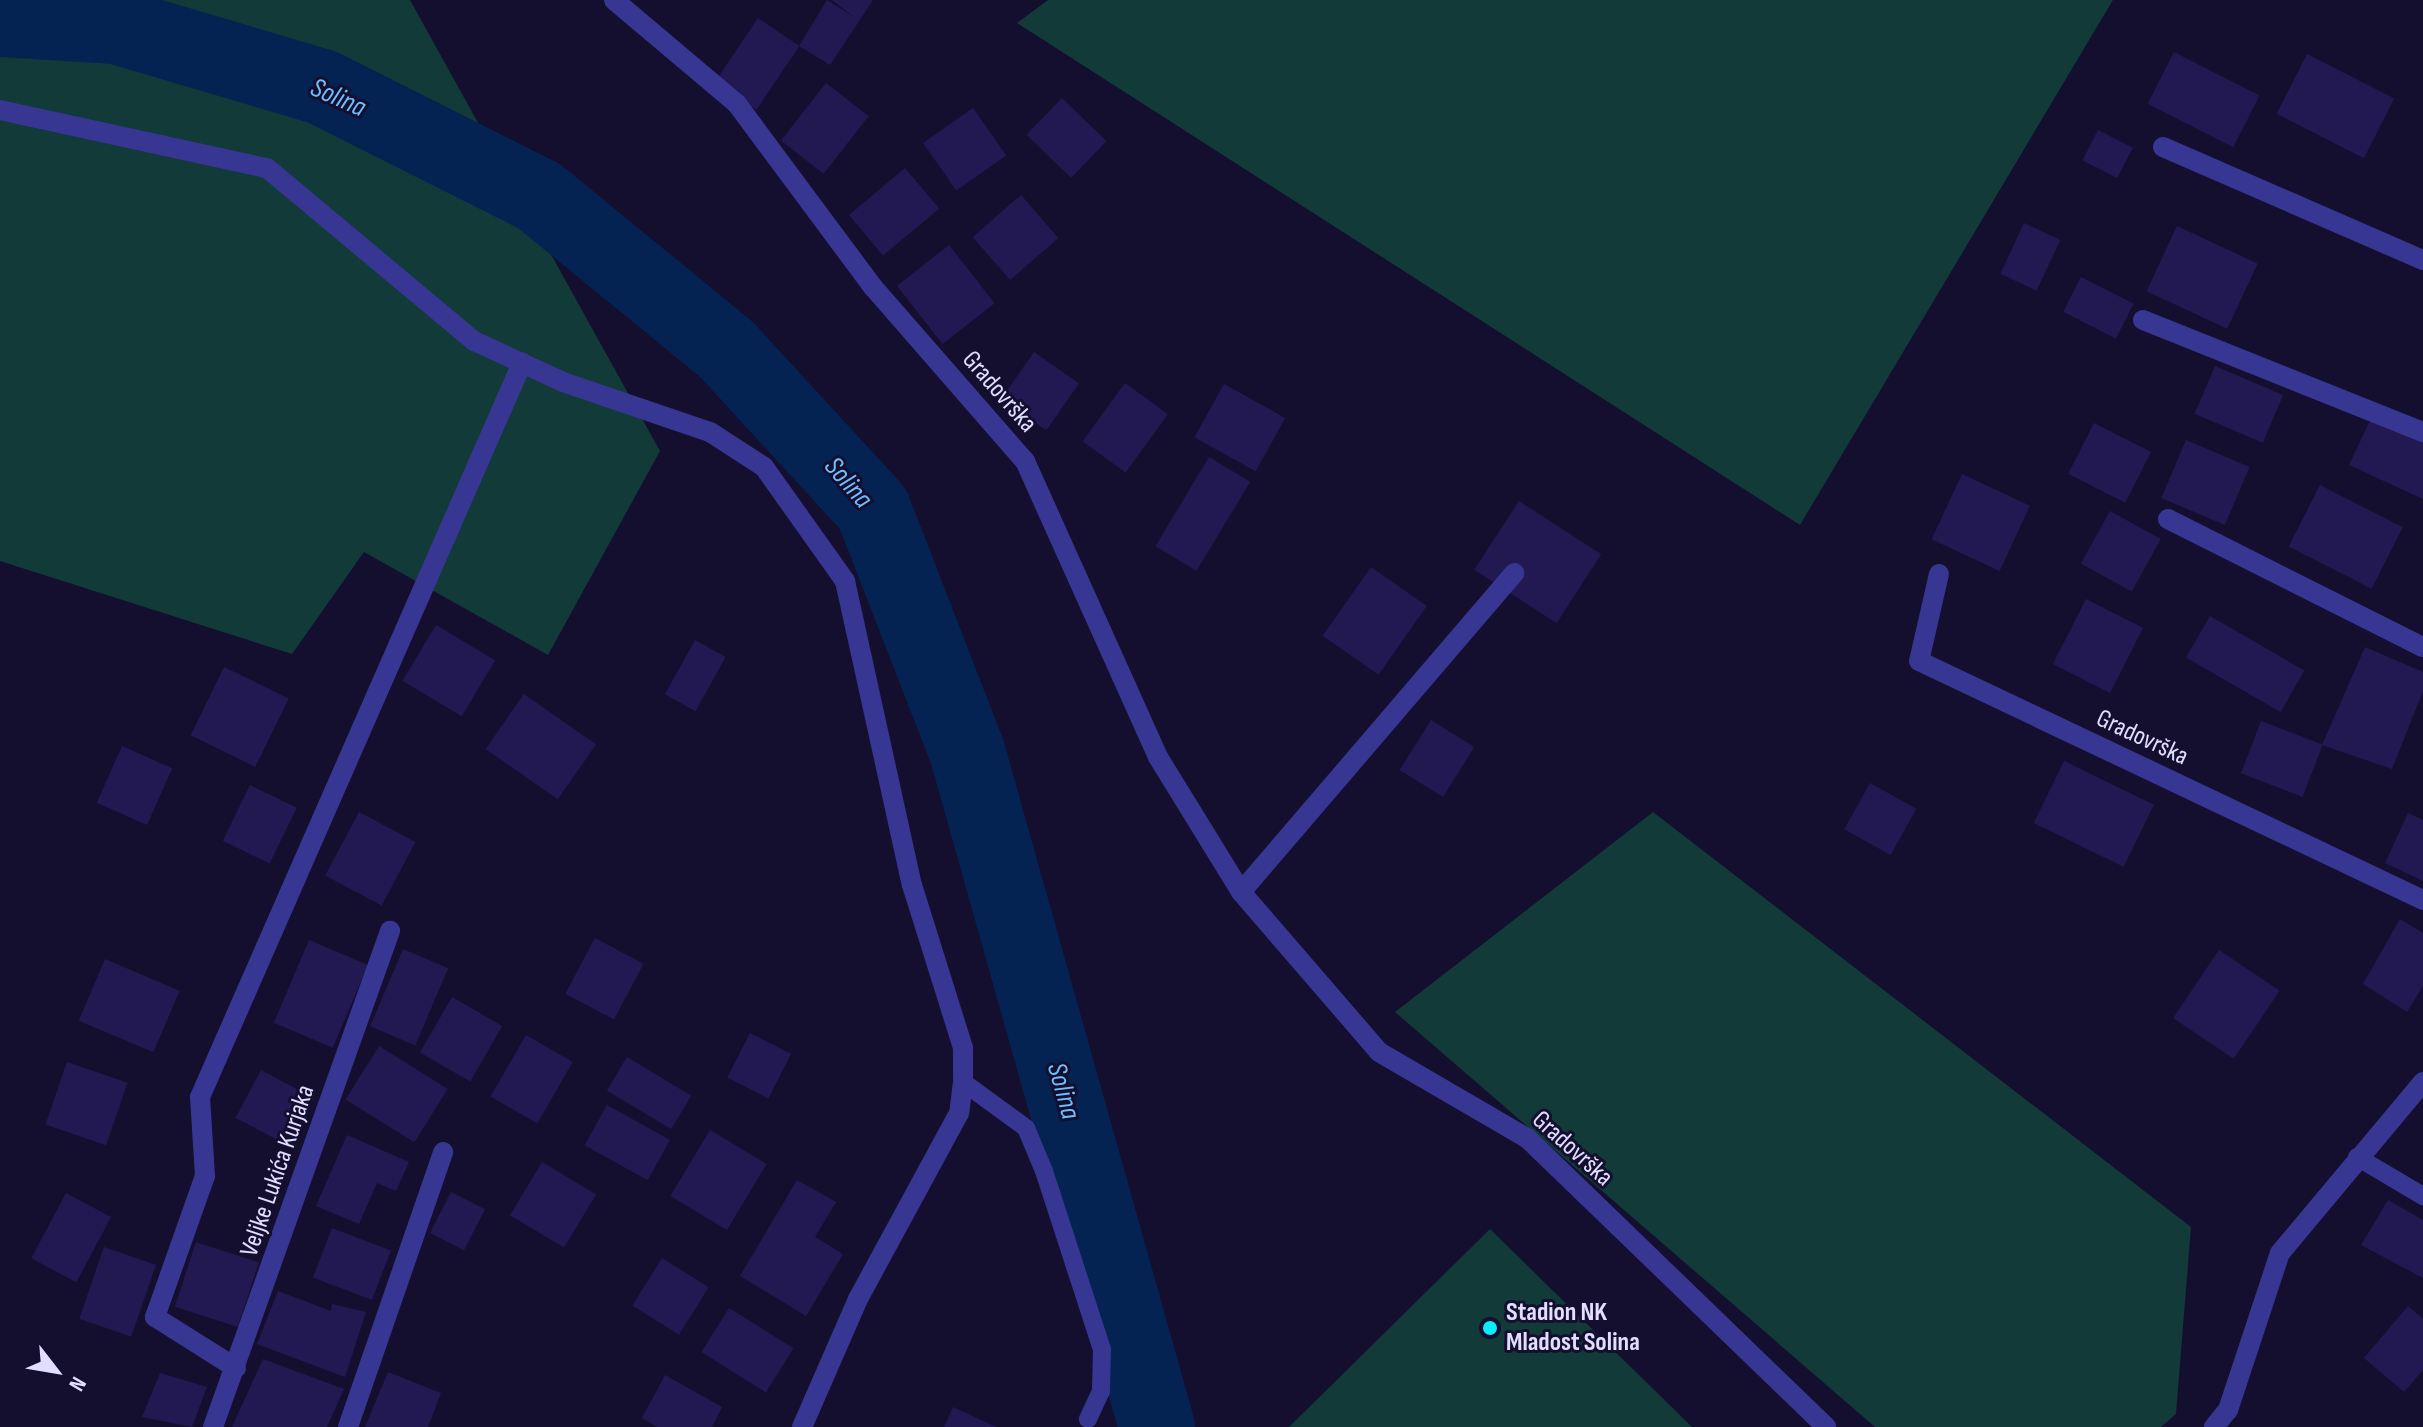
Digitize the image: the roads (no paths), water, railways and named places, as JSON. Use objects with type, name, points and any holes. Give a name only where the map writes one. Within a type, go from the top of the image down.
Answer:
[{"type":"street","name":"Gradovrška","points":[[614,0],[737,104],[873,287],[1025,461],[1158,757],[1241,892],[1379,1052],[1527,1138],[1826,1427]]},
{"type":"street","points":[[0,110],[267,168],[474,341],[522,363],[710,432],[764,467],[845,581],[912,885],[963,1048],[963,1082],[959,1113],[858,1299],[802,1427]]},
{"type":"street","points":[[2163,147],[2423,260]]},
{"type":"street","points":[[2143,320],[2423,432]]},
{"type":"street","points":[[236,1368],[155,1317],[205,1176],[200,1097],[522,363]]},
{"type":"street","points":[[2168,519],[2423,647]]},
{"type":"street","points":[[1241,892],[1514,573]]},
{"type":"street","name":"Gradovrška","points":[[1939,574],[1919,661],[2423,900]]},
{"type":"street","name":"Veljke Lukića Kurjaka","points":[[213,1427],[390,931]]},
{"type":"street","points":[[2214,1427],[2228,1410],[2280,1253],[2357,1157],[2423,1082]]},
{"type":"street","points":[[348,1427],[443,1152]]},
{"type":"lane","points":[[963,1082],[1026,1128],[1044,1171],[1102,1349],[1101,1391],[1088,1419]]},
{"type":"lane","points":[[2357,1157],[2423,1196]]},
{"type":"waterway","name":"Solina","points":[[0,19],[116,26],[322,87],[539,196],[727,350],[873,509],[967,751],[1157,1427]]},
{"type":"place","name":"Stadion NK Mladost Solina","points":[[1490,1328]]}]
